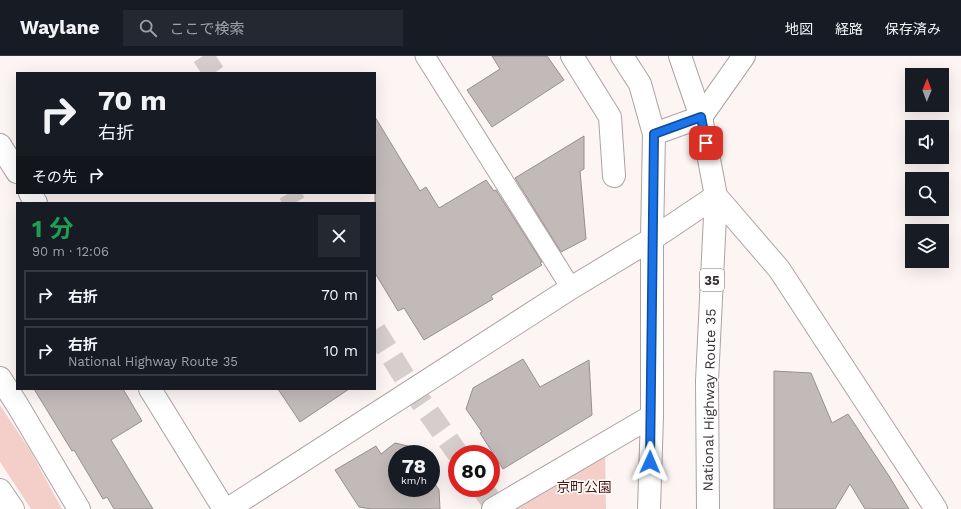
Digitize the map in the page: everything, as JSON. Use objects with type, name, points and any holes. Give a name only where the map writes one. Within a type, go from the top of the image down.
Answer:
[{"type":"main road","points":[[572,56],[610,117],[614,176]]},
{"type":"main road","points":[[622,56],[640,84],[654,134],[652,239],[652,416],[649,509]]},
{"type":"main road","name":"National Highway Route 35","points":[[680,56],[701,117],[716,196],[707,381],[708,509]]},
{"type":"main road","points":[[654,134],[701,117],[744,56]]},
{"type":"main road","points":[[0,145],[16,170]]},
{"type":"main road","points":[[228,509],[571,288],[652,239],[716,196],[779,269],[936,509]]},
{"type":"main road","points":[[0,378],[79,509]]},
{"type":"main road","points":[[151,390],[224,509]]},
{"type":"main road","points":[[496,508],[652,416]]},
{"type":"main road","points":[[0,490],[13,509]]},
{"type":"lane","points":[[424,56],[571,288]]},
{"type":"green space","points":[[0,405],[31,452],[62,509],[31,509],[0,462]]},
{"type":"green space","name":"京町公園","points":[[605,449],[606,509],[516,509],[516,505]]},
{"type":"building","points":[[492,56],[547,56],[564,80],[492,127],[467,90],[500,69]]},
{"type":"building","points":[[376,119],[420,191],[426,187],[439,208],[486,180],[494,191],[496,190],[542,262],[540,263],[542,265],[491,296],[493,299],[424,340],[404,308],[398,311],[376,275]]},
{"type":"building","points":[[584,136],[584,169],[580,171],[586,239],[561,252],[515,178]]},
{"type":"building","points":[[523,359],[540,387],[589,360],[592,415],[503,469],[500,464],[500,445],[488,445],[480,433],[482,432],[466,409],[473,388]]},
{"type":"building","points":[[774,371],[811,373],[832,423],[848,414],[909,509],[865,509],[850,484],[835,509],[774,509]]},
{"type":"building","points":[[35,390],[124,390],[142,421],[111,440],[153,509],[114,509],[107,497],[103,499],[74,450],[72,451]]},
{"type":"building","points":[[279,390],[348,390],[300,422]]},
{"type":"building","points":[[395,443],[404,445],[392,445]]},
{"type":"building","points":[[376,446],[381,454],[388,448],[388,497],[439,497],[440,509],[372,509],[359,507],[335,470]]},
{"type":"tunnel","points":[[203,56],[213,72]]},
{"type":"tunnel","points":[[290,194],[294,202]]},
{"type":"tunnel","points":[[376,332],[412,389],[452,445]]},
{"type":"tunnel","points":[[489,497],[496,507]]},
{"type":"route","points":[[650,462],[652,416],[652,239],[654,134],[701,117],[706,143]]}]
